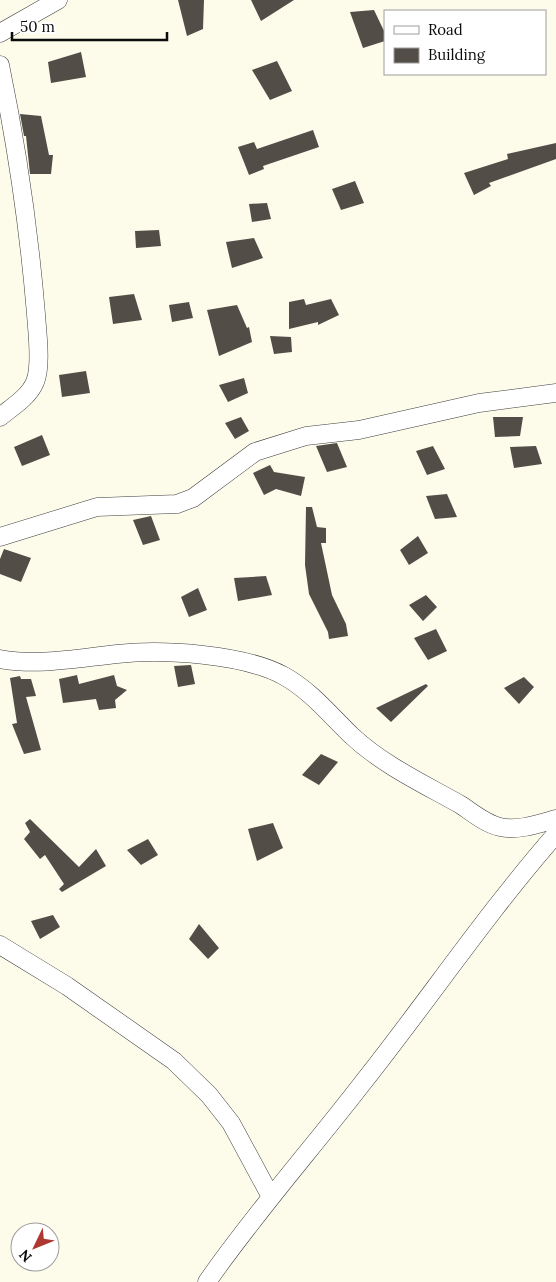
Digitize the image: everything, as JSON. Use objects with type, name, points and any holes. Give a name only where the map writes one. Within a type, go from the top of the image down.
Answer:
[{"type":"street","points":[[0,32],[58,0]]},
{"type":"street","points":[[0,65],[23,196],[34,285],[38,366],[36,382],[26,396],[0,416]]},
{"type":"street","points":[[0,537],[97,506],[177,504],[193,498],[255,452],[306,436],[359,430],[480,403],[556,393]]},
{"type":"street","points":[[0,659],[48,662],[144,652],[210,656],[250,662],[283,676],[306,691],[371,751],[479,818],[499,827],[515,828],[556,819]]},
{"type":"street","points":[[207,1282],[271,1197],[361,1085],[507,891],[556,834]]},
{"type":"street","points":[[0,945],[66,986],[174,1061],[210,1095],[231,1123],[271,1197]]},
{"type":"building","points":[[178,0],[204,0],[203,29],[187,36]]},
{"type":"building","points":[[251,0],[294,0],[261,21]]},
{"type":"building","points":[[374,10],[384,31],[384,41],[363,48],[350,12]]},
{"type":"building","points":[[81,52],[86,77],[51,83],[48,62]]},
{"type":"building","points":[[277,61],[292,91],[270,100],[252,70]]},
{"type":"building","points":[[20,114],[41,116],[49,155],[53,155],[51,174],[30,174],[26,136],[24,136]]},
{"type":"building","points":[[313,130],[319,147],[263,166],[264,169],[249,175],[238,147],[254,142],[257,149]]},
{"type":"building","points":[[556,143],[556,159],[489,183],[491,186],[474,195],[464,173],[508,159],[507,154]]},
{"type":"building","points":[[355,181],[364,203],[341,210],[332,189]]},
{"type":"building","points":[[267,203],[271,219],[252,222],[249,204]]},
{"type":"building","points":[[159,230],[161,246],[136,248],[135,231]]},
{"type":"building","points":[[254,238],[263,258],[232,268],[226,242]]},
{"type":"building","points":[[134,294],[142,320],[113,324],[109,297]]},
{"type":"building","points":[[304,299],[306,305],[331,299],[339,315],[318,325],[318,322],[289,329],[289,302]]},
{"type":"building","points":[[189,302],[193,318],[172,322],[169,305]]},
{"type":"building","points":[[237,305],[247,328],[249,327],[252,342],[219,356],[207,310]]},
{"type":"building","points":[[270,336],[291,337],[292,352],[274,354]]},
{"type":"building","points":[[86,371],[90,393],[62,397],[59,375]]},
{"type":"building","points":[[244,378],[248,393],[228,402],[219,385]]},
{"type":"building","points":[[241,417],[249,431],[235,439],[225,423]]},
{"type":"building","points":[[493,417],[523,417],[520,436],[495,437]]},
{"type":"building","points":[[42,435],[50,455],[22,466],[14,447]]},
{"type":"building","points":[[337,443],[347,467],[327,472],[316,446]]},
{"type":"building","points":[[433,446],[445,469],[427,475],[416,451]]},
{"type":"building","points":[[536,446],[542,464],[514,468],[510,447]]},
{"type":"building","points":[[270,465],[274,472],[305,477],[301,496],[276,489],[264,495],[253,473]]},
{"type":"building","points":[[447,494],[457,517],[435,519],[426,496]]},
{"type":"building","points":[[306,507],[312,507],[317,527],[326,528],[326,543],[321,543],[332,595],[346,624],[348,636],[329,639],[328,632],[309,594],[305,565]]},
{"type":"building","points":[[151,516],[160,540],[143,545],[133,520]]},
{"type":"building","points":[[418,536],[428,553],[409,565],[400,550]]},
{"type":"building","points":[[4,549],[31,558],[21,582],[0,574],[0,559]]},
{"type":"building","points":[[266,576],[272,595],[238,601],[234,578]]},
{"type":"building","points":[[198,588],[207,610],[189,617],[181,597]]},
{"type":"building","points":[[426,595],[437,607],[423,621],[409,605]]},
{"type":"building","points":[[436,629],[447,651],[428,660],[414,638]]},
{"type":"building","points":[[191,665],[195,684],[178,687],[174,666]]},
{"type":"building","points":[[77,675],[79,684],[114,675],[117,686],[127,690],[115,700],[116,708],[99,710],[96,699],[63,703],[59,679]]},
{"type":"building","points":[[20,676],[21,679],[31,679],[36,696],[26,697],[41,750],[24,754],[12,724],[17,723],[10,678]]},
{"type":"building","points":[[524,677],[534,687],[519,704],[504,688]]},
{"type":"building","points":[[426,684],[428,686],[391,722],[376,708]]},
{"type":"building","points":[[321,754],[338,762],[319,785],[302,775]]},
{"type":"building","points":[[30,819],[79,867],[96,849],[106,866],[62,892],[59,889],[64,884],[45,855],[40,859],[24,839],[30,832],[25,823]]},
{"type":"building","points":[[273,823],[283,848],[257,861],[248,829]]},
{"type":"building","points":[[148,839],[158,855],[141,865],[127,850]]},
{"type":"building","points":[[53,915],[60,927],[40,939],[31,921]]},
{"type":"building","points":[[199,924],[219,948],[208,959],[189,939]]}]
